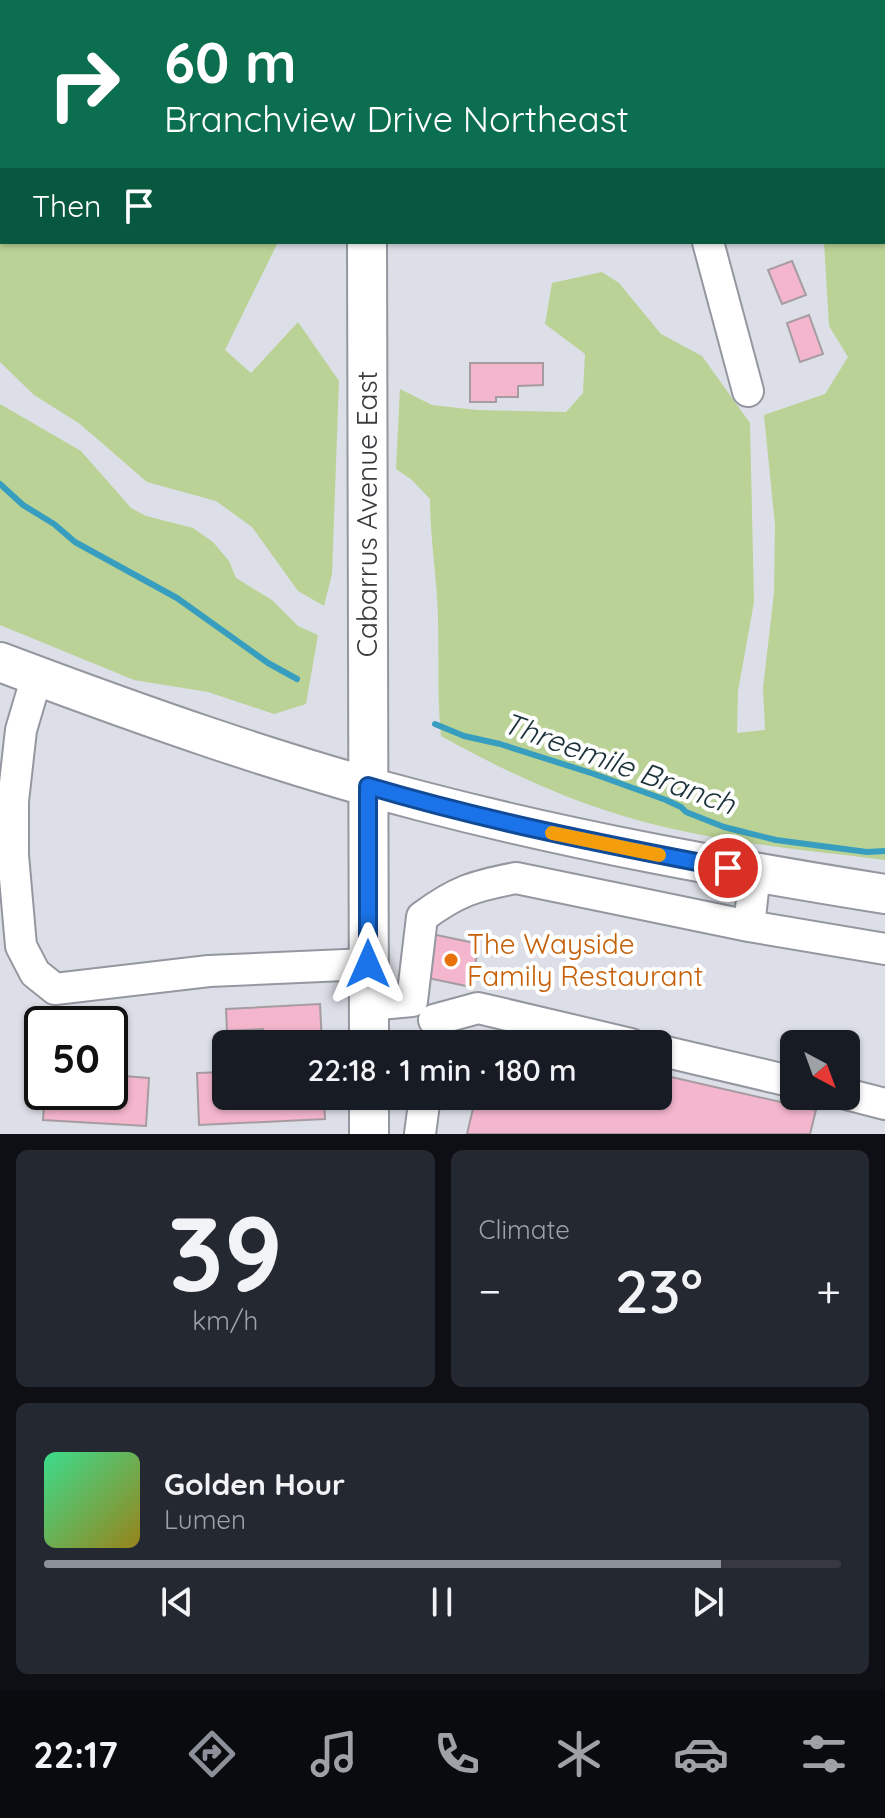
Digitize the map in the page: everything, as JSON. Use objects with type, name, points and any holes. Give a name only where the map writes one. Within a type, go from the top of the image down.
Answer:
[{"type":"main road","name":"Cabarrus Avenue East","points":[[367,244],[369,1030]]},
{"type":"main road","points":[[0,662],[250,751],[419,801],[593,842],[885,894]]},
{"type":"main road","points":[[369,1110],[369,1134]]},
{"type":"street","points":[[709,244],[748,391]]},
{"type":"street","points":[[37,676],[21,730],[13,801],[13,855],[21,946],[35,973],[55,989],[209,971],[368,964]]},
{"type":"street","points":[[749,926],[755,873]]},
{"type":"street","points":[[426,1022],[422,917],[450,896],[484,884],[516,878],[749,926],[885,949]]},
{"type":"street","points":[[369,1005],[426,1022],[478,1008],[572,1030]]},
{"type":"street","points":[[672,1053],[780,1079]]},
{"type":"street","points":[[860,1098],[885,1104]]},
{"type":"street","points":[[420,1134],[423,1110]]},
{"type":"green space","points":[[0,244],[277,244],[225,350],[251,373],[298,322],[339,381],[332,574],[324,606],[298,591],[252,527],[216,501],[147,482],[80,424],[34,395],[0,362]]},
{"type":"green space","points":[[824,244],[885,244],[885,860],[729,840],[637,820],[537,784],[441,736],[430,499],[396,469],[400,389],[432,405],[477,410],[566,412],[583,393],[585,354],[545,324],[552,283],[602,272],[619,283],[661,334],[702,356],[750,423],[754,602],[738,691],[737,733],[765,730],[763,688],[774,593],[775,525],[764,415],[825,394],[848,357],[829,326]]},
{"type":"green space","points":[[0,404],[81,451],[131,508],[146,516],[193,528],[213,542],[229,561],[236,578],[272,600],[298,626],[318,635],[306,704],[274,714],[208,692],[134,680],[0,625]]},
{"type":"building","points":[[792,261],[806,295],[782,304],[768,270]]},
{"type":"building","points":[[809,315],[823,354],[800,362],[787,323]]},
{"type":"building","points":[[470,363],[543,363],[543,385],[518,386],[518,397],[496,397],[496,402],[470,402]]},
{"type":"building","name":"The Wayside Family Restaurant","points":[[432,934],[479,944],[471,987],[423,977]]},
{"type":"building","points":[[320,1004],[321,1030],[227,1030],[226,1009]]},
{"type":"building","points":[[212,1072],[212,1110],[325,1110],[325,1119],[199,1125],[197,1073]]},
{"type":"building","points":[[128,1076],[149,1078],[146,1126],[43,1120],[44,1110],[128,1110]]},
{"type":"building","points":[[672,1077],[780,1102],[780,1110],[816,1110],[810,1134],[467,1134],[473,1110],[672,1110]]},
{"type":"waterway","name":"Threemile Branch","points":[[0,484],[23,505],[54,524],[75,542],[177,598],[268,663],[297,679]]},
{"type":"waterway","name":"Threemile Branch","points":[[435,724],[464,736],[500,744],[594,774],[666,800],[686,812],[724,827],[776,840],[867,852],[885,851]]},
{"type":"slow traffic","points":[[552,833],[659,855]]},
{"type":"place","name":"The Wayside Family Restaurant","points":[[451,960]]},
{"type":"route","points":[[368,964],[368,786],[593,842],[728,868]]}]
